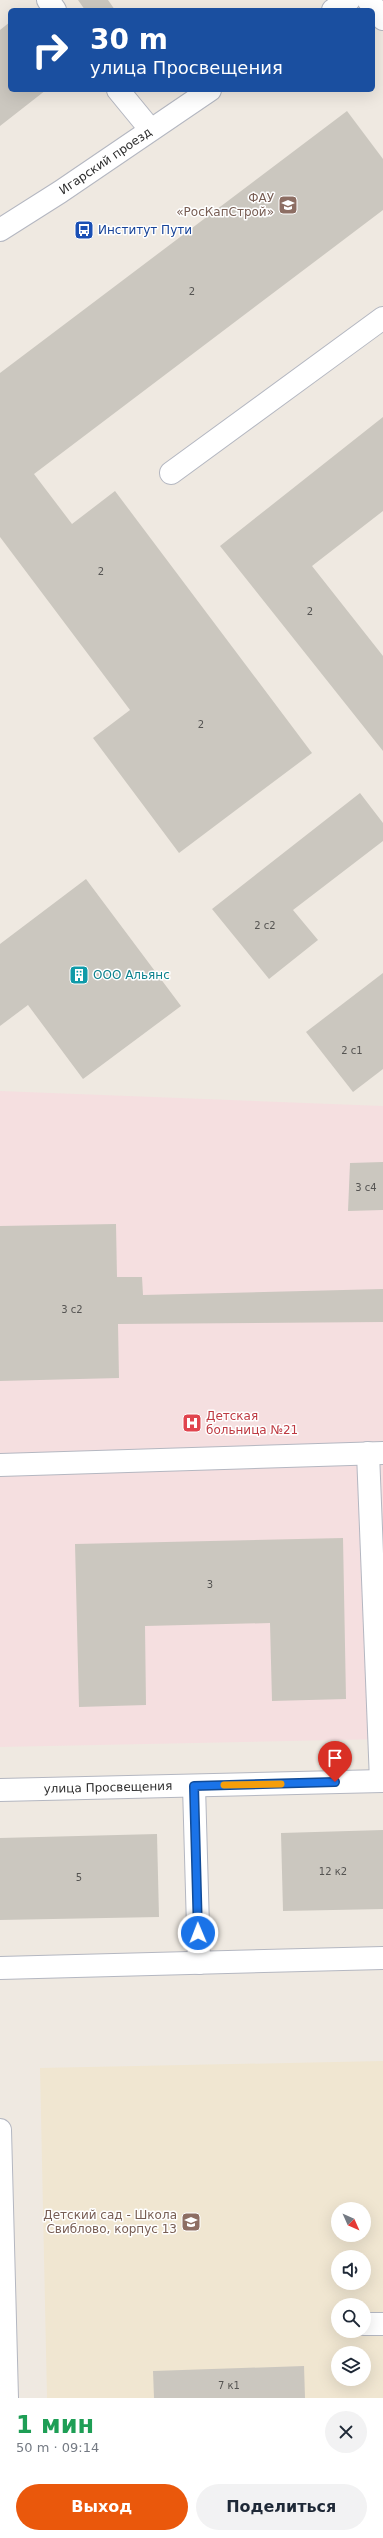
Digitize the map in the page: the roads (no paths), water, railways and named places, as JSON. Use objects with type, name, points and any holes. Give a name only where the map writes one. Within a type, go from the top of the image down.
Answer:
[{"type":"street","points":[[337,8],[349,0]]},
{"type":"street","points":[[368,0],[374,8]]},
{"type":"street","points":[[375,9],[383,19]]},
{"type":"street","points":[[120,92],[150,129]]},
{"type":"street","name":"Игарский проезд","points":[[0,230],[60,192],[203,92]]},
{"type":"street","points":[[171,473],[383,318]]},
{"type":"street","points":[[0,1465],[375,1453],[382,1781]]},
{"type":"street","name":"улица Просвещения","points":[[0,1790],[382,1781]]},
{"type":"street","points":[[194,1786],[199,1963]]},
{"type":"street","points":[[0,1968],[383,1958]]},
{"type":"street","points":[[0,2130],[7,2398]]},
{"type":"street","points":[[371,2324],[383,2324]]},
{"type":"place","name":"ФАУ «РосКапСтрой»","points":[[288,205]]},
{"type":"place","name":"Институт Пути","points":[[84,230]]},
{"type":"place","name":"ООО Альянс","points":[[79,975]]},
{"type":"place","name":"Детская больница №21","points":[[192,1423]]},
{"type":"place","name":"Детский сад - Школа Свиблово, корпус 13","points":[[191,2222]]}]
